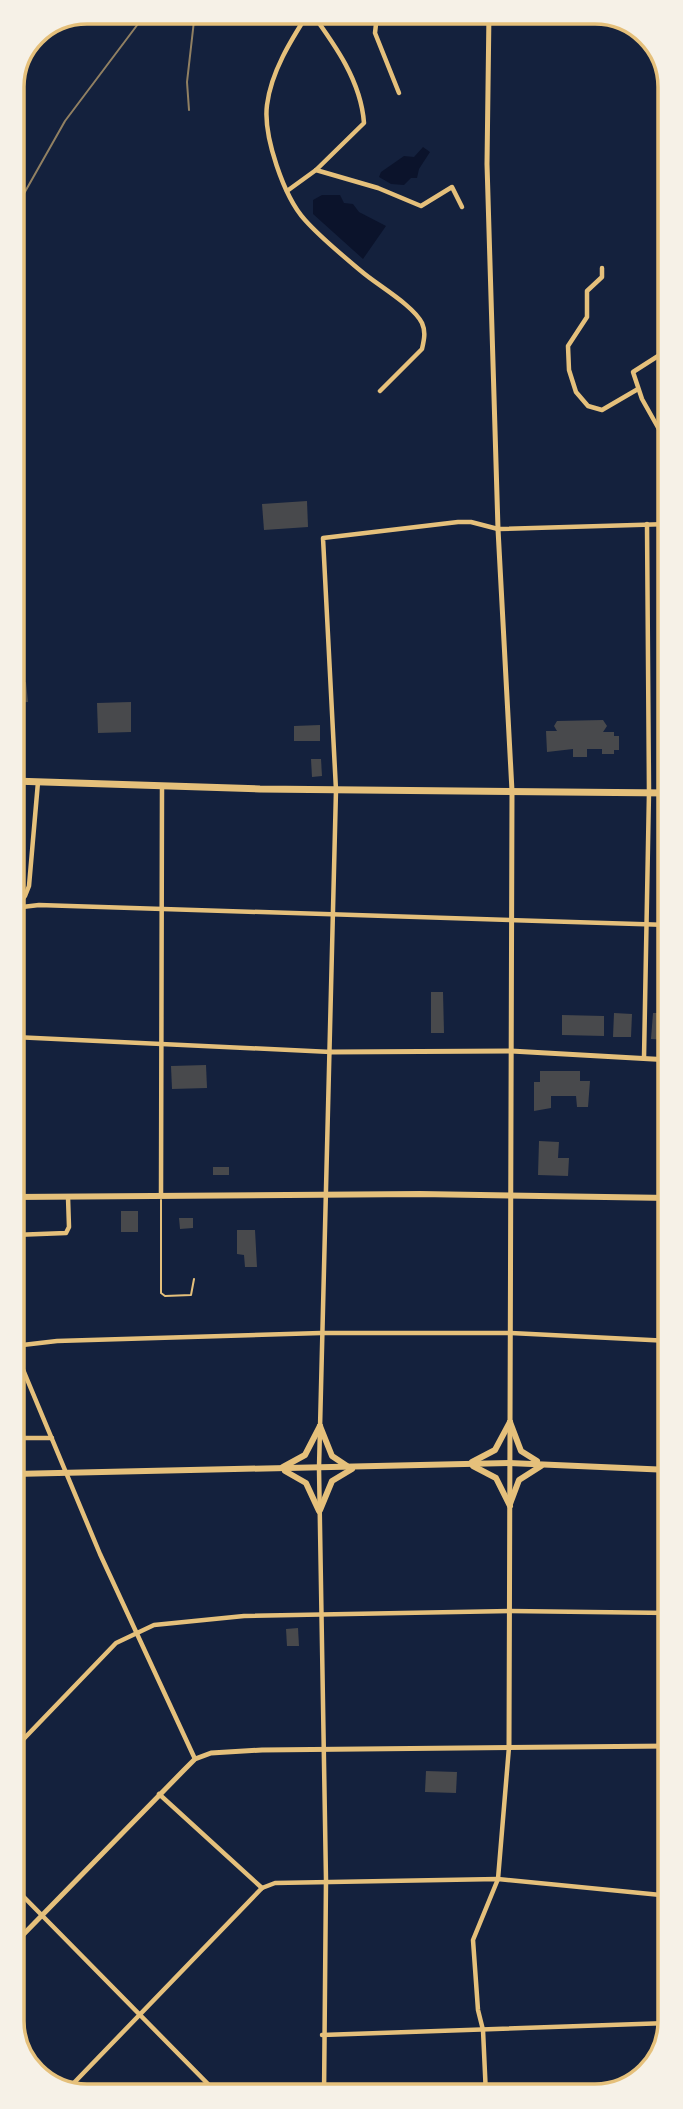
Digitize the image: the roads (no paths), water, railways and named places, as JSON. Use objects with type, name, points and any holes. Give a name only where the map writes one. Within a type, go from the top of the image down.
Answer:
[{"type":"main road","points":[[24,781],[336,790],[658,792]]},
{"type":"main road","points":[[24,1197],[327,1194],[658,1198]]},
{"type":"main road","points":[[467,1464],[495,1450],[510,1422]]},
{"type":"main road","points":[[510,1422],[523,1453],[546,1464]]},
{"type":"main road","points":[[320,1426],[333,1458],[342,1464],[357,1467]]},
{"type":"main road","points":[[276,1469],[305,1455],[320,1426]]},
{"type":"main road","points":[[24,1474],[509,1463],[658,1469]]},
{"type":"main road","points":[[467,1464],[494,1476],[510,1506]]},
{"type":"main road","points":[[510,1506],[522,1476],[546,1464]]},
{"type":"main road","points":[[319,1511],[332,1481],[357,1467]]},
{"type":"main road","points":[[276,1469],[303,1481],[319,1511]]},
{"type":"street","points":[[302,24],[285,52],[267,104],[270,141],[287,191],[304,220],[360,271],[415,315],[423,326],[422,349],[380,391]]},
{"type":"street","points":[[287,191],[316,170],[360,130],[364,120],[355,85],[337,47],[320,24]]},
{"type":"street","points":[[376,25],[375,33],[399,93]]},
{"type":"street","points":[[485,2084],[483,2030],[478,2010],[473,1940],[474,1931],[491,1902],[498,1879],[509,1747],[512,921],[512,791],[498,529],[487,164],[489,25]]},
{"type":"street","points":[[316,170],[378,188],[421,206],[452,187],[462,207]]},
{"type":"street","points":[[602,268],[602,277],[587,291],[587,317],[568,346],[569,370],[576,392],[594,410],[601,410],[638,389]]},
{"type":"street","points":[[658,356],[634,372],[638,389],[658,426]]},
{"type":"street","points":[[324,2084],[322,2035],[326,1880],[319,1468],[336,790],[323,538],[458,522],[471,522],[498,529],[658,524]]},
{"type":"street","points":[[645,1058],[649,792],[647,524]]},
{"type":"street","points":[[24,897],[29,886],[38,782]]},
{"type":"street","points":[[161,1195],[162,786]]},
{"type":"street","points":[[24,907],[39,905],[658,925]]},
{"type":"street","points":[[24,1038],[331,1052],[511,1051],[658,1059]]},
{"type":"street","points":[[24,1235],[66,1233],[69,1227],[68,1196]]},
{"type":"street","points":[[24,1346],[57,1341],[321,1333],[511,1333],[658,1340]]},
{"type":"street","points":[[24,1371],[135,1633],[195,1759]]},
{"type":"street","points":[[24,1438],[52,1438]]},
{"type":"street","points":[[24,1739],[117,1643],[135,1633],[170,1622],[320,1614],[510,1611],[658,1613]]},
{"type":"street","points":[[24,1934],[195,1759],[220,1752],[325,1749],[658,1746]]},
{"type":"street","points":[[159,1794],[262,1888]]},
{"type":"street","points":[[74,2083],[262,1888],[275,1882],[498,1879],[658,1894]]},
{"type":"street","points":[[24,1897],[208,2084]]},
{"type":"street","points":[[322,2035],[658,2023]]},
{"type":"lane","points":[[161,1195],[162,1293],[165,1296],[191,1295],[194,1279]]},
{"type":"water","points":[[423,147],[430,152],[419,169],[417,178],[411,178],[404,185],[391,184],[379,177],[381,172],[404,156],[414,157]]},
{"type":"water","points":[[322,195],[340,195],[344,203],[353,204],[359,212],[386,226],[363,259],[313,214],[313,200]]},
{"type":"railway","points":[[24,194],[65,121],[138,24]]},
{"type":"railway","points":[[189,110],[187,82],[194,24]]}]
